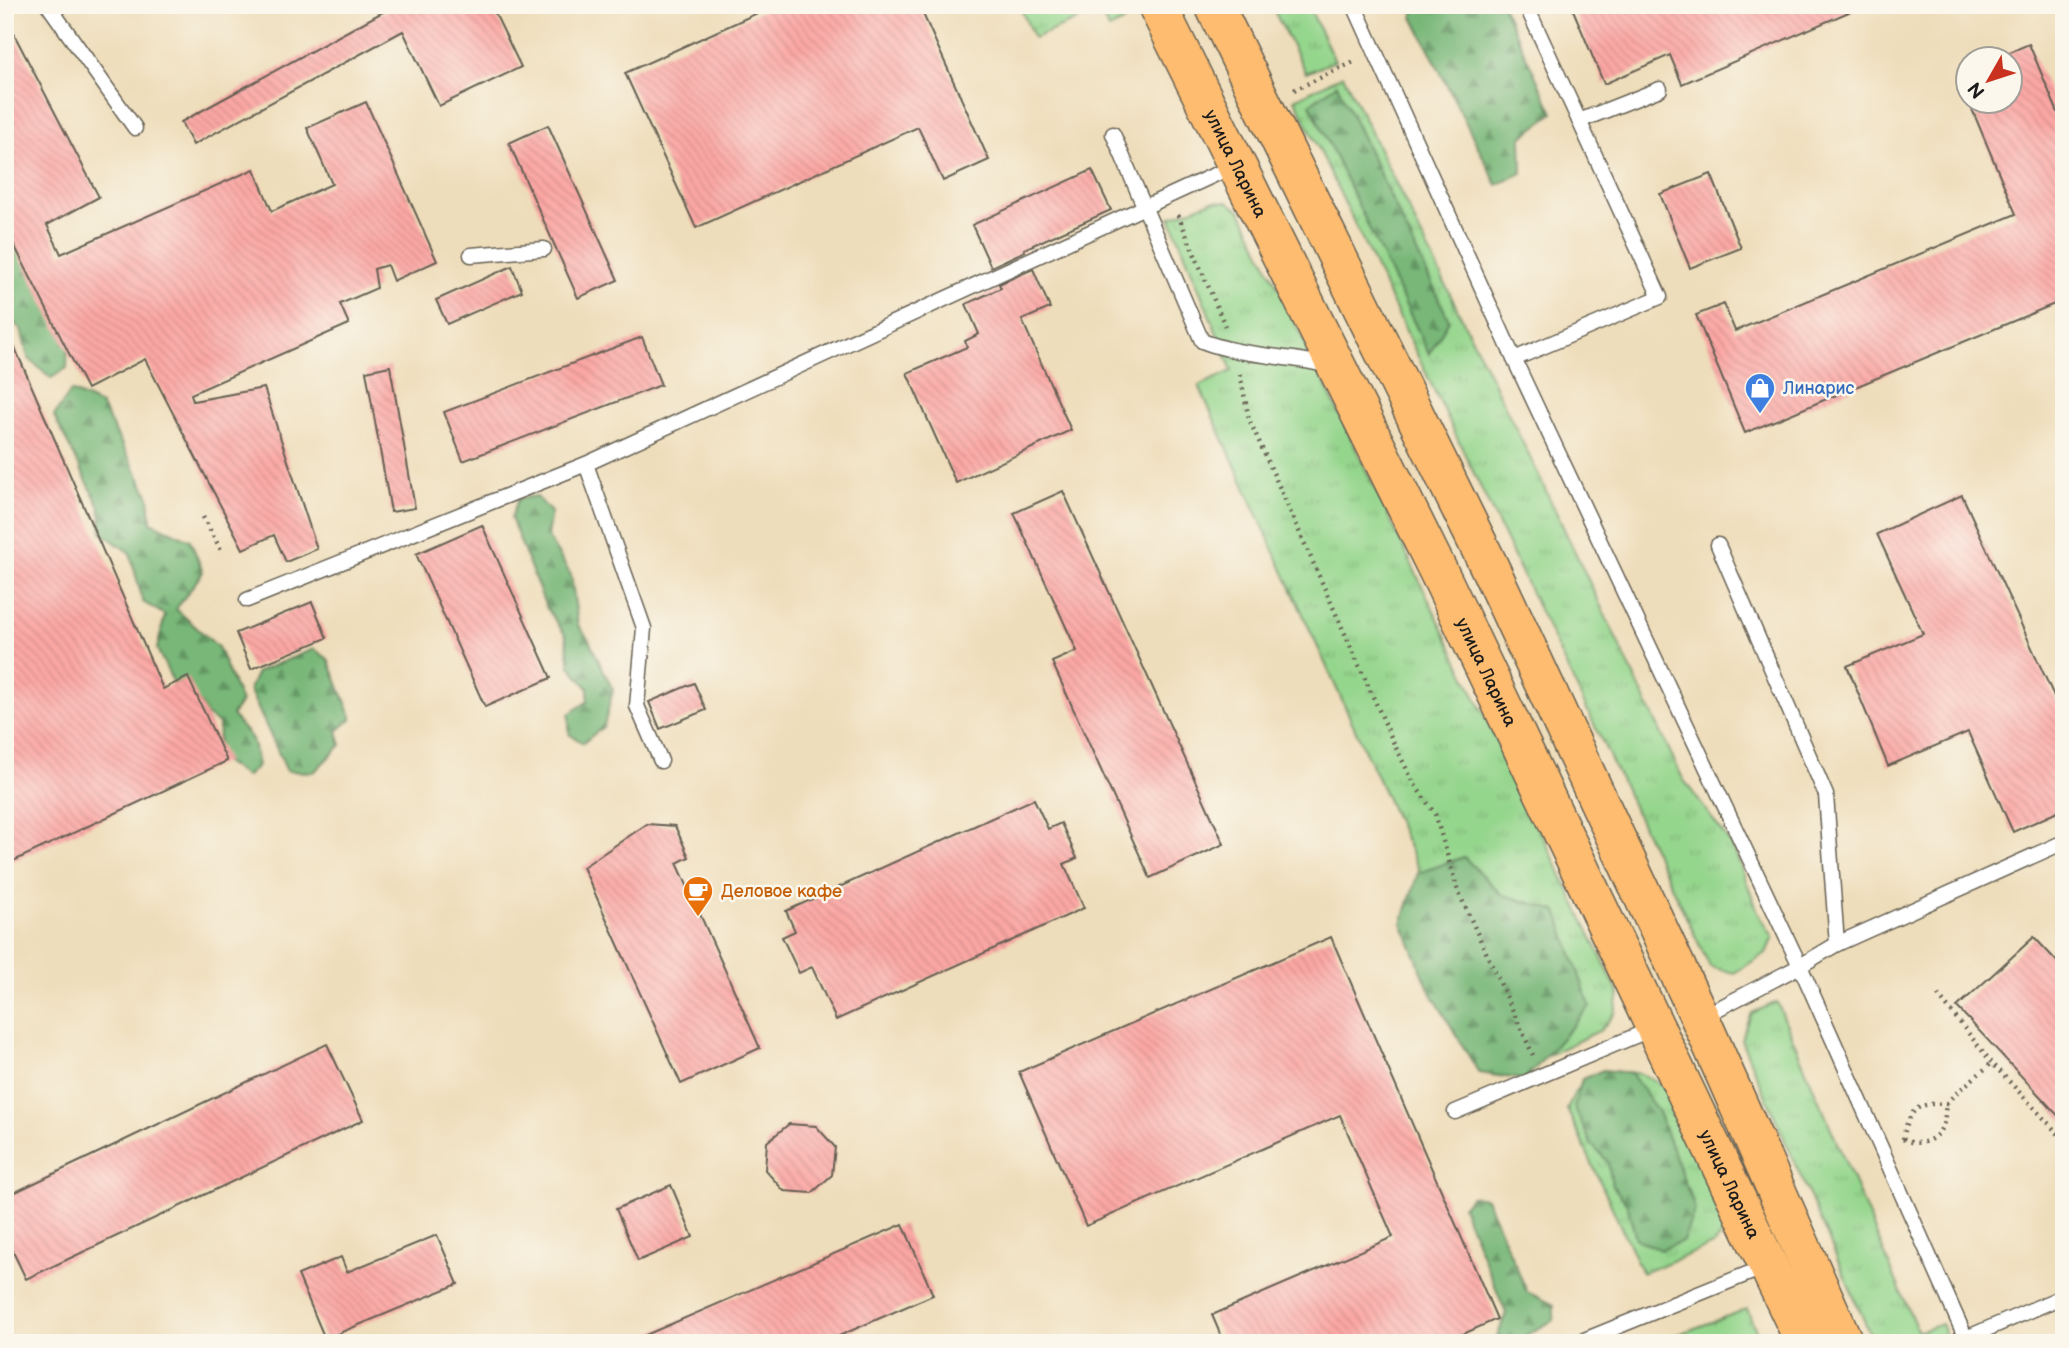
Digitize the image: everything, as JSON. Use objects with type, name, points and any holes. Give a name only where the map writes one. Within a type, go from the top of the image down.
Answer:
[{"type":"main road","name":"улица Ларина","points":[[1157,5],[1450,595],[1805,1343]]},
{"type":"main road","points":[[1214,5],[1488,564],[1700,1018],[1844,1343]]},
{"type":"lane","points":[[48,5],[135,128]]},
{"type":"lane","points":[[1354,5],[1514,359],[1800,966],[1967,1340],[2064,1296]]},
{"type":"lane","points":[[1514,359],[1660,297],[1526,5]]},
{"type":"lane","points":[[1579,121],[1660,89]]},
{"type":"lane","points":[[1113,134],[1202,341],[1223,349],[1305,359],[1338,368]]},
{"type":"lane","points":[[247,600],[586,464],[1238,164]]},
{"type":"lane","points":[[471,255],[544,249]]},
{"type":"lane","points":[[586,464],[644,628],[637,706],[662,761]]},
{"type":"lane","points":[[1718,545],[1826,795],[1837,944]]},
{"type":"lane","points":[[1700,1018],[1837,944],[2064,842]]},
{"type":"lane","points":[[1455,1112],[1655,1027]]},
{"type":"lane","points":[[1577,1343],[1769,1265]]},
{"type":"path","points":[[1315,79],[1357,60]]},
{"type":"path","points":[[1169,195],[1236,351],[1249,419],[1395,746],[1415,785],[1435,814],[1458,891],[1543,1075]]},
{"type":"path","points":[[203,517],[223,554]]},
{"type":"path","points":[[1938,995],[1992,1063],[2064,1140]]},
{"type":"path","points":[[1903,1140],[1914,1144],[1926,1142],[1937,1135],[1943,1124],[1947,1104],[1992,1063]]},
{"type":"path","points":[[1903,1140],[1907,1121],[1913,1111],[1925,1104],[1947,1104]]},
{"type":"path","points":[[1897,1132],[1905,1149]]},
{"type":"green space","points":[[1019,5],[1118,5],[1125,21],[1109,29],[1099,11],[1034,38]]},
{"type":"green space","points":[[1271,5],[1308,5],[1335,61],[1306,73]]},
{"type":"green space","points":[[1414,5],[1502,5],[1553,113],[1521,138],[1522,173],[1497,185],[1413,17]]},
{"type":"green space","points":[[1343,75],[1683,779],[1733,847],[1759,914],[1773,937],[1766,953],[1734,973],[1710,967],[1295,99]]},
{"type":"green space","points":[[1337,84],[1449,320],[1429,354],[1310,104]]},
{"type":"green space","points":[[1212,201],[1228,202],[1241,211],[1619,994],[1615,1013],[1601,1030],[1509,1074],[1199,386],[1232,371],[1170,217]]},
{"type":"green space","points":[[5,231],[42,273],[68,324],[67,368],[51,378],[28,358],[21,329],[5,315]]},
{"type":"green space","points":[[71,391],[101,405],[149,496],[151,522],[190,540],[203,572],[176,609],[218,647],[241,702],[232,715],[252,739],[258,765],[246,777],[218,757],[219,724],[181,698],[157,649],[165,615],[143,602],[130,553],[102,533],[100,507],[54,416]]},
{"type":"green space","points":[[536,496],[551,512],[547,536],[571,575],[578,625],[589,640],[613,690],[604,726],[583,743],[569,734],[569,714],[588,701],[588,688],[570,666],[566,636],[546,607],[511,518],[518,499]]},
{"type":"green space","points":[[314,649],[328,659],[352,718],[337,731],[341,745],[314,772],[287,771],[249,689],[257,672]]},
{"type":"green space","points":[[1464,857],[1501,894],[1557,911],[1590,1006],[1525,1080],[1479,1073],[1429,989],[1402,923],[1418,873]]},
{"type":"green space","points":[[1777,1002],[1918,1332],[1941,1324],[1949,1343],[1874,1343],[1741,1040],[1752,1013]]},
{"type":"green space","points":[[1603,1070],[1631,1073],[1658,1112],[1695,1209],[1683,1241],[1660,1250],[1636,1239],[1627,1204],[1612,1185],[1608,1162],[1591,1144],[1574,1107],[1582,1079]]},
{"type":"green space","points":[[1622,1072],[1646,1076],[1667,1090],[1722,1216],[1723,1225],[1723,1232],[1713,1245],[1642,1273],[1567,1109],[1576,1090]]},
{"type":"green space","points":[[1471,1196],[1486,1198],[1527,1292],[1554,1305],[1554,1320],[1517,1340],[1497,1338],[1506,1313],[1462,1207]]},
{"type":"green space","points":[[1747,1309],[1761,1343],[1654,1343]]},
{"type":"building","points":[[391,5],[491,5],[521,67],[439,106],[403,31],[193,145],[181,122],[392,7]]},
{"type":"building","points":[[775,5],[919,5],[989,160],[943,181],[918,127],[696,228],[625,73]]},
{"type":"building","points":[[1571,5],[1865,5],[1682,84],[1670,55],[1604,84]]},
{"type":"building","points":[[5,17],[99,197],[47,225],[61,254],[254,169],[272,211],[332,184],[307,128],[366,102],[437,261],[393,281],[387,265],[374,269],[377,288],[340,304],[349,324],[191,394],[193,401],[264,388],[317,549],[286,562],[274,535],[243,549],[145,359],[87,389],[5,227]]},
{"type":"building","points":[[2029,44],[2064,127],[2064,300],[1745,433],[1696,315],[1724,304],[1735,331],[2016,214],[1975,116],[2024,116],[2024,46]]},
{"type":"building","points":[[548,125],[618,280],[578,298],[509,143]]},
{"type":"building","points":[[1092,170],[1111,210],[1024,249],[1025,251],[991,267],[972,225]]},
{"type":"building","points":[[1711,174],[1741,248],[1690,268],[1660,194]]},
{"type":"building","points":[[512,266],[522,291],[447,324],[436,300]]},
{"type":"building","points":[[1033,269],[1050,308],[1022,320],[1071,430],[956,483],[907,373],[967,347],[965,341],[979,334],[966,304],[1001,288],[999,284]]},
{"type":"building","points":[[5,325],[163,689],[188,677],[227,761],[5,865]]},
{"type":"building","points":[[642,337],[661,385],[463,461],[444,412]]},
{"type":"building","points":[[390,366],[415,508],[391,512],[366,371]]},
{"type":"building","points":[[1063,491],[1224,844],[1150,878],[1052,662],[1077,651],[1014,513]]},
{"type":"building","points":[[1962,495],[2064,718],[2064,809],[2013,832],[1968,732],[1888,766],[1847,666],[1923,634],[1877,534]]},
{"type":"building","points":[[482,525],[551,678],[485,707],[416,554]]},
{"type":"building","points":[[312,602],[327,638],[251,669],[236,633]]},
{"type":"building","points":[[694,683],[706,710],[660,729],[649,702]]},
{"type":"building","points":[[1034,799],[1048,829],[1061,823],[1077,858],[1064,864],[1084,908],[836,1020],[812,967],[799,973],[782,937],[795,931],[786,911]]},
{"type":"building","points":[[647,824],[675,826],[689,857],[677,863],[760,1048],[681,1084],[583,867]]},
{"type":"building","points":[[1331,937],[1497,1319],[1443,1343],[1224,1343],[1212,1315],[1393,1237],[1340,1115],[1086,1226],[1019,1072]]},
{"type":"building","points":[[2034,937],[2064,969],[2064,1122],[1957,1007]]},
{"type":"building","points":[[327,1044],[363,1120],[26,1279],[5,1235],[5,1197]]},
{"type":"building","points":[[789,1124],[816,1126],[835,1147],[832,1175],[812,1193],[784,1191],[765,1170],[767,1142]]},
{"type":"building","points":[[671,1185],[693,1237],[638,1261],[616,1209]]},
{"type":"building","points":[[903,1224],[933,1295],[823,1343],[627,1343]]},
{"type":"building","points":[[437,1235],[458,1284],[325,1339],[298,1275],[341,1257],[347,1272]]},
{"type":"place","name":"Линарис","points":[[1760,415]]},
{"type":"place","name":"Деловое кафе","points":[[698,918]]}]
